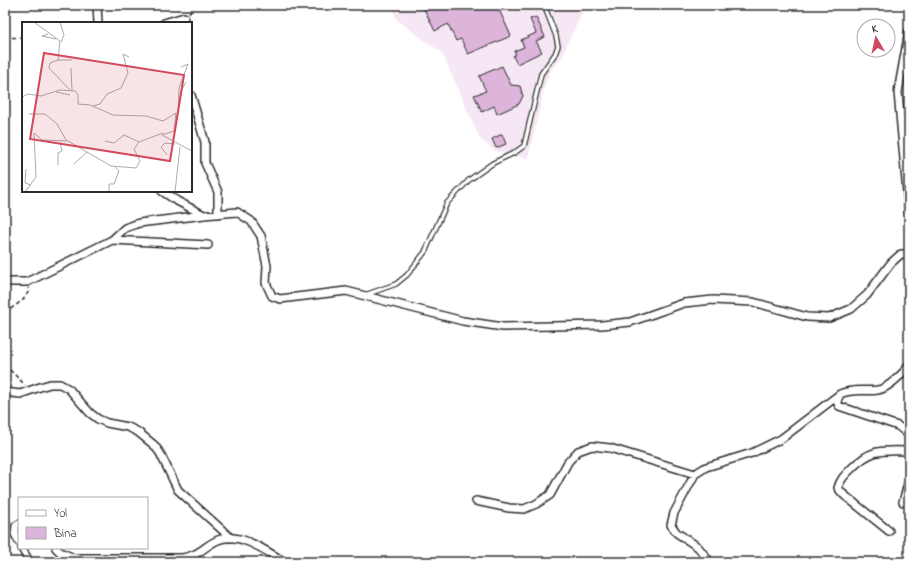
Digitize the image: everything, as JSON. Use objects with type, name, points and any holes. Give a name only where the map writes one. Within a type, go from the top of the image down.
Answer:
[{"type":"street","points":[[97,5],[98,22]]},
{"type":"street","points":[[167,22],[184,17]]},
{"type":"street","points":[[909,31],[898,92],[909,215]]},
{"type":"street","points":[[192,98],[204,137],[205,163],[218,192],[218,214]]},
{"type":"street","points":[[905,178],[909,108]]},
{"type":"street","points":[[164,192],[204,215]]},
{"type":"street","points":[[5,282],[27,282],[112,240],[125,228],[139,223],[237,212],[251,220],[261,236],[267,266],[266,283],[272,296],[280,299],[346,291],[463,320],[503,327],[630,322],[684,303],[713,300],[753,302],[807,317],[829,318],[851,309],[867,296],[890,263],[901,254],[909,254]]},
{"type":"street","points":[[112,240],[208,245]]},
{"type":"street","points":[[710,562],[698,547],[677,533],[671,525],[674,512],[695,474],[706,467],[752,453],[781,439],[840,394],[848,391],[879,390],[890,384],[909,365]]},
{"type":"street","points":[[5,392],[20,394],[50,384],[60,384],[69,388],[90,413],[98,419],[108,423],[128,427],[138,432],[154,445],[160,453],[178,490],[231,538]]},
{"type":"street","points":[[840,394],[837,401],[839,406],[898,426],[909,435]]},
{"type":"street","points":[[476,501],[509,508],[524,509],[536,504],[550,495],[568,462],[578,451],[592,446],[610,448],[695,474]]},
{"type":"street","points":[[889,531],[843,494],[838,488],[839,482],[866,456],[881,451],[909,451]]},
{"type":"street","points":[[903,502],[909,480]]},
{"type":"street","points":[[18,525],[16,526],[15,534],[18,540]]},
{"type":"street","points":[[57,549],[60,552],[74,558],[192,559],[218,540],[231,538],[245,541],[285,562]]},
{"type":"street","points":[[23,549],[30,562]]},
{"type":"lane","points":[[364,295],[396,284],[407,275],[425,252],[446,203],[469,180],[493,163],[514,153],[524,146],[541,74],[555,54],[558,46],[556,36],[544,5]]},
{"type":"path","points":[[184,17],[192,10],[194,5]]},
{"type":"path","points":[[5,38],[22,37]]},
{"type":"path","points":[[5,313],[23,300],[29,291],[27,282]]},
{"type":"path","points":[[5,365],[30,390]]},
{"type":"shaded area","points":[[391,5],[586,5],[567,44],[563,56],[550,71],[545,85],[528,159],[495,151],[480,139],[442,53],[397,20]]},
{"type":"building","points":[[422,5],[497,5],[511,36],[468,54],[461,39],[456,41],[448,24],[435,31]]},
{"type":"building","points":[[536,17],[545,37],[536,41],[542,52],[517,64],[513,56],[516,54],[514,51],[524,47],[521,40],[536,33],[530,19]]},
{"type":"building","points":[[502,66],[511,85],[520,86],[523,96],[519,104],[497,114],[494,106],[482,112],[474,95],[486,91],[479,76]]},
{"type":"building","points":[[502,134],[506,144],[496,148],[492,139]]}]
